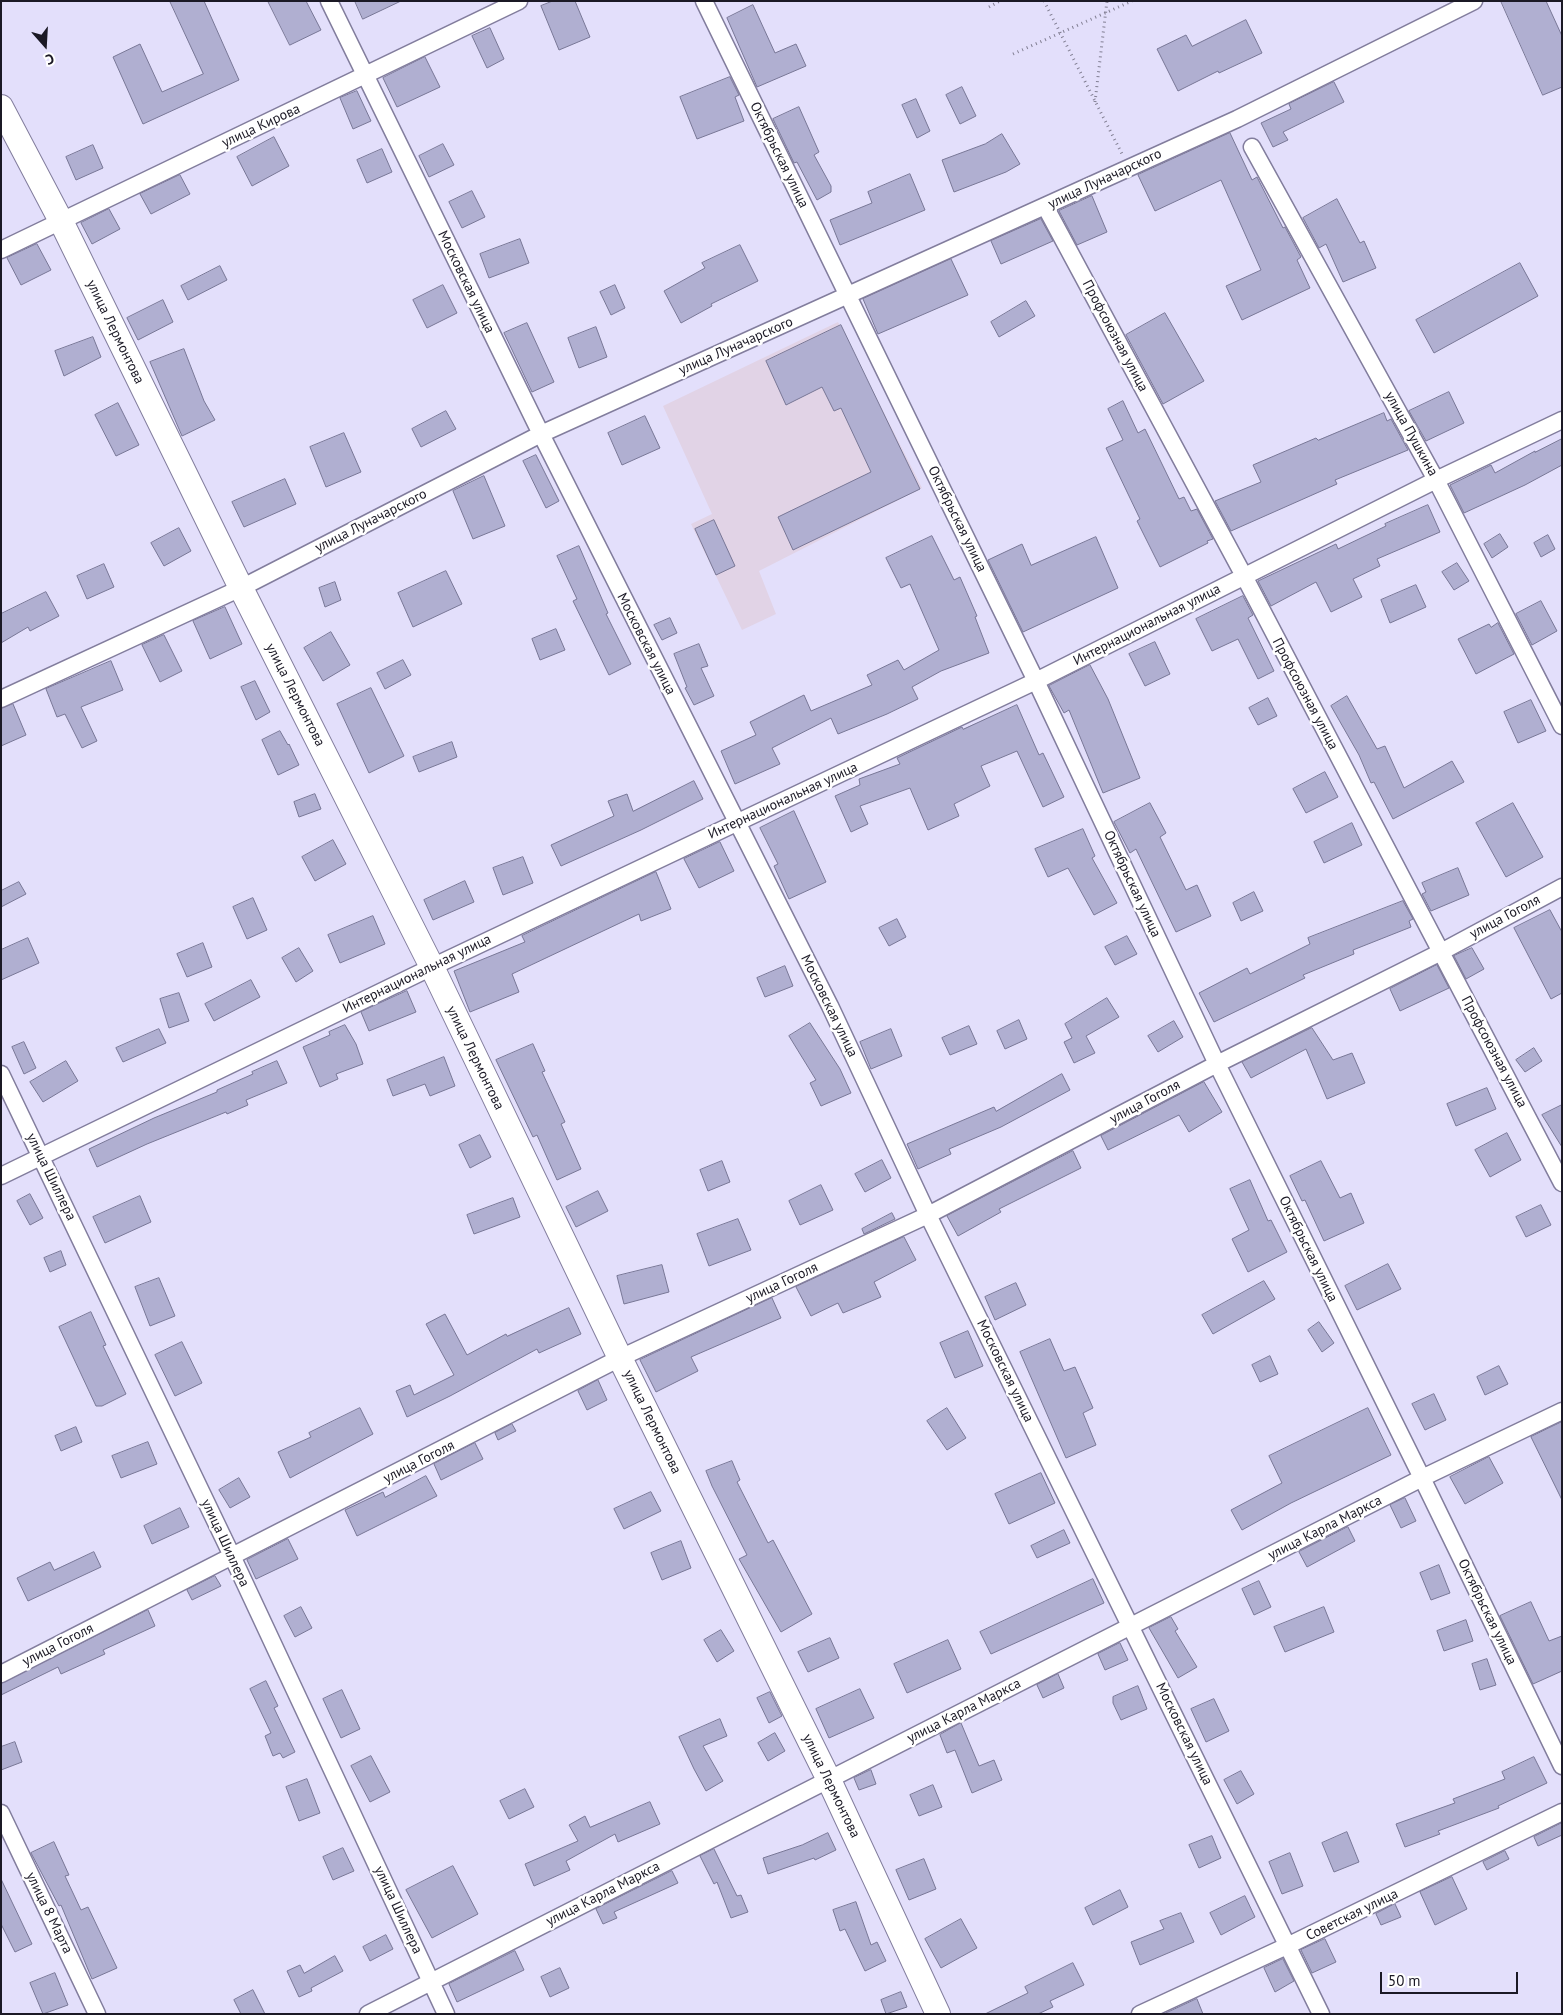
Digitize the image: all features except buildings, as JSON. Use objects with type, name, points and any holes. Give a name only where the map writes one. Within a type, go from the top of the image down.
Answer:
[{"type":"street","name":"Московская улица","points":[[329,1],[541,434],[830,1006],[928,1215],[1289,1945],[1321,2014]]},
{"type":"street","name":"улица Кирова","points":[[1,250],[519,1]]},
{"type":"street","name":"Октябрьская улица","points":[[704,1],[1036,680],[1217,1064],[1562,1766]]},
{"type":"street","name":"улица Луначарского","points":[[1,699],[241,588],[541,434],[1236,119],[1474,1]]},
{"type":"street","name":"улица Лермонтова","points":[[1,107],[61,221],[241,588],[432,967],[620,1358],[829,1780],[938,2014]]},
{"type":"street","name":"улица Пушкина","points":[[1252,147],[1436,480],[1562,726]]},
{"type":"street","name":"Профсоюзная улица","points":[[1045,206],[1244,576],[1562,1183]]},
{"type":"street","name":"Интернациональная улица","points":[[1,1176],[432,967],[1036,680],[1436,480],[1562,420]]},
{"type":"street","name":"улица Гоголя","points":[[1,1674],[233,1558],[620,1358],[928,1215],[1217,1064],[1441,952],[1562,887]]},
{"type":"street","name":"улица Шиллера","points":[[1,1074],[233,1558],[446,2014]]},
{"type":"street","name":"улица Карла Маркса","points":[[368,2014],[1422,1478],[1562,1411]]},
{"type":"street","name":"Советская улица","points":[[1140,2014],[1289,1945],[1562,1812]]},
{"type":"street","name":"улица 8 Марта","points":[[1,1813],[97,2014]]},
{"type":"path","points":[[989,7],[1000,1]]},
{"type":"path","points":[[1044,1],[1129,168]]},
{"type":"path","points":[[1095,102],[1107,1]]},
{"type":"path","points":[[1014,54],[1132,1]]},
{"type":"shaded area","points":[[838,322],[922,488],[759,571],[776,614],[742,630],[691,524],[712,514],[663,406]]}]
